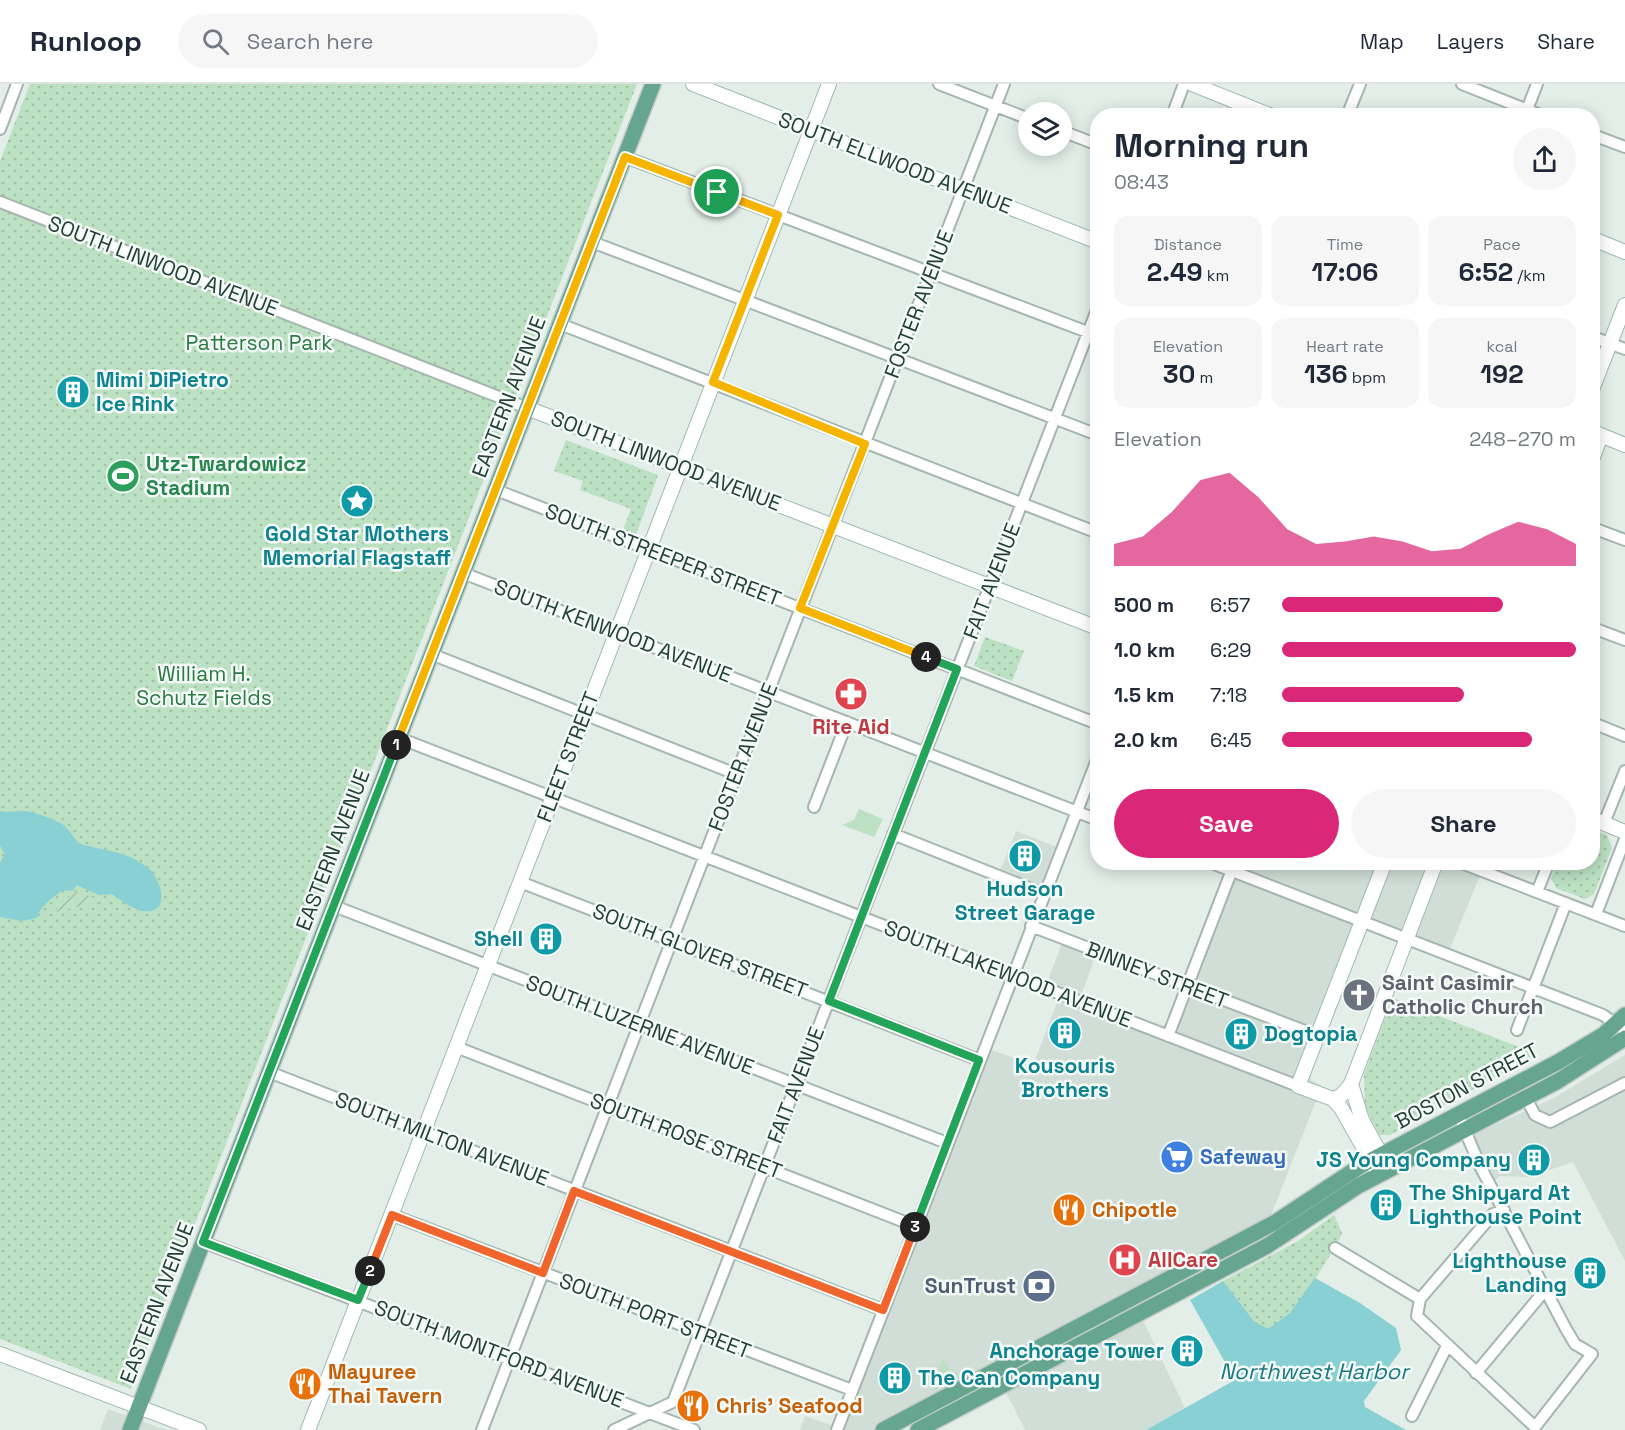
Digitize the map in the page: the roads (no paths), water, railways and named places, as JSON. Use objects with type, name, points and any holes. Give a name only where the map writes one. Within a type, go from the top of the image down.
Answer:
[{"type":"main road","name":"EASTERN AVENUE","points":[[130,1430],[653,84]]},
{"type":"main road","name":"BOSTON STREET","points":[[883,1430],[1254,1234],[1376,1157],[1558,1062],[1622,1023]]},
{"type":"main road","name":"BOSTON STREET","points":[[918,1430],[1268,1246],[1384,1172],[1526,1098],[1596,1059],[1625,1038]]},
{"type":"street","points":[[0,129],[3,109],[17,84]]},
{"type":"street","name":"SOUTH ELLWOOD AVENUE","points":[[693,84],[1090,239]]},
{"type":"street","name":"FLEET STREET","points":[[308,1430],[829,84]]},
{"type":"street","points":[[939,84],[1018,114]]},
{"type":"street","name":"FOSTER AVENUE","points":[[482,1430],[1004,84]]},
{"type":"street","points":[[1175,108],[1184,84]]},
{"type":"street","points":[[1192,84],[1252,108]]},
{"type":"street","points":[[1350,108],[1360,84]]},
{"type":"street","points":[[1462,84],[1517,108]]},
{"type":"street","points":[[1528,108],[1537,84]]},
{"type":"street","points":[[1072,135],[1090,142]]},
{"type":"street","points":[[1600,138],[1625,147]]},
{"type":"street","points":[[625,157],[1090,333]]},
{"type":"street","name":"SOUTH LINWOOD AVENUE","points":[[0,202],[681,468],[1090,624]]},
{"type":"street","points":[[592,242],[1090,432]]},
{"type":"street","points":[[1600,242],[1625,252]]},
{"type":"street","points":[[1600,369],[1625,305]]},
{"type":"street","points":[[560,324],[1090,530]]},
{"type":"street","points":[[1600,339],[1625,349]]},
{"type":"street","name":"FAIT AVENUE","points":[[614,1430],[673,1402],[1055,418],[1090,341]]},
{"type":"street","points":[[1600,435],[1625,445]]},
{"type":"street","name":"SOUTH STREEPER STREET","points":[[496,490],[1090,721]]},
{"type":"street","points":[[1600,531],[1625,540]]},
{"type":"street","name":"SOUTH KENWOOD AVENUE","points":[[463,573],[1090,817]]},
{"type":"street","points":[[1600,631],[1625,640]]},
{"type":"street","points":[[431,654],[736,774]]},
{"type":"street","points":[[814,807],[847,722]]},
{"type":"street","points":[[1600,726],[1625,736]]},
{"type":"street","name":"SOUTH LAKEWOOD AVENUE","points":[[399,738],[1333,1099]]},
{"type":"street","points":[[1600,819],[1625,771]]},
{"type":"street","points":[[837,1430],[946,1143],[1090,777]]},
{"type":"street","points":[[1600,821],[1625,832]]},
{"type":"street","points":[[893,834],[1044,894]]},
{"type":"street","points":[[1596,914],[1625,839]]},
{"type":"street","points":[[1168,1036],[1232,870]]},
{"type":"street","points":[[1240,870],[1362,921],[1622,1023]]},
{"type":"street","points":[[1298,1086],[1382,870]]},
{"type":"street","points":[[1376,1157],[1333,1099],[1341,1096],[1351,1084],[1433,870]]},
{"type":"street","points":[[1481,870],[1625,926]]},
{"type":"street","points":[[1538,892],[1546,870]]},
{"type":"street","name":"SOUTH GLOVER STREET","points":[[520,882],[979,1060]]},
{"type":"street","points":[[1517,1030],[1566,903]]},
{"type":"street","name":"SOUTH LUZERNE AVENUE","points":[[334,906],[946,1143]]},
{"type":"street","name":"BINNEY STREET","points":[[1031,926],[1186,988],[1318,1036]]},
{"type":"street","name":"SOUTH ROSE STREET","points":[[456,1047],[915,1226]]},
{"type":"street","name":"SOUTH MILTON AVENUE","points":[[269,1072],[883,1310]]},
{"type":"street","points":[[1526,1098],[1535,1115],[1542,1121],[1550,1122],[1625,1083]]},
{"type":"street","points":[[1351,1084],[1362,1120],[1384,1172]]},
{"type":"street","points":[[1458,1114],[1480,1166],[1504,1210],[1575,1344],[1592,1354],[1535,1427],[1417,1316],[1420,1299],[1493,1214],[1504,1210]]},
{"type":"street","name":"SOUTH PORT STREET","points":[[392,1215],[852,1390]]},
{"type":"street","name":"SOUTH MONTFORD AVENUE","points":[[203,1242],[693,1430]]},
{"type":"street","points":[[1335,1248],[1420,1299]]},
{"type":"street","points":[[1476,1373],[1546,1289]]},
{"type":"street","points":[[1412,1416],[1447,1346]]},
{"type":"street","points":[[0,1353],[199,1430]]},
{"type":"water","points":[[0,811],[23,811],[43,816],[58,822],[84,845],[133,858],[153,873],[160,887],[161,902],[152,911],[138,910],[111,894],[99,895],[77,885],[72,891],[64,890],[52,898],[37,918],[21,921],[0,917],[0,863],[5,854],[0,846]]},
{"type":"water","name":"Northwest Harbor","points":[[1315,1278],[1360,1303],[1396,1328],[1401,1350],[1364,1401],[1365,1407],[1406,1430],[1146,1430],[1235,1380],[1190,1300],[1223,1281],[1254,1321],[1268,1329],[1290,1313]]},
{"type":"place","name":"Mimi DiPietro Ice Rink","points":[[73,392]]},
{"type":"place","name":"Utz-Twardowicz Stadium","points":[[123,476]]},
{"type":"place","name":"Gold Star Mothers Memorial Flagstaff","points":[[357,501]]},
{"type":"place","name":"Rite Aid","points":[[851,694]]},
{"type":"place","name":"Hudson Street Garage","points":[[1025,856]]},
{"type":"place","name":"Shell","points":[[546,939]]},
{"type":"place","name":"Saint Casimir Catholic Church","points":[[1359,995]]},
{"type":"place","name":"Kousouris Brothers","points":[[1065,1033]]},
{"type":"place","name":"Dogtopia","points":[[1241,1034]]},
{"type":"place","name":"Safeway","points":[[1177,1157]]},
{"type":"place","name":"JS Young Company","points":[[1534,1160]]},
{"type":"place","name":"The Shipyard At Lighthouse Point","points":[[1386,1205]]},
{"type":"place","name":"Chipotle","points":[[1069,1210]]},
{"type":"place","name":"AllCare","points":[[1125,1260]]},
{"type":"place","name":"Lighthouse Landing","points":[[1590,1273]]},
{"type":"place","name":"SunTrust","points":[[1039,1286]]},
{"type":"place","name":"Anchorage Tower","points":[[1187,1351]]},
{"type":"place","name":"The Can Company","points":[[895,1378]]},
{"type":"place","name":"Mayuree Thai Tavern","points":[[305,1384]]},
{"type":"place","name":"Chris' Seafood","points":[[693,1406]]},
{"type":"park label","name":"Patterson Park","points":[[259,343]]},
{"type":"park label","name":"William H. Schutz Fields","points":[[204,686]]}]
